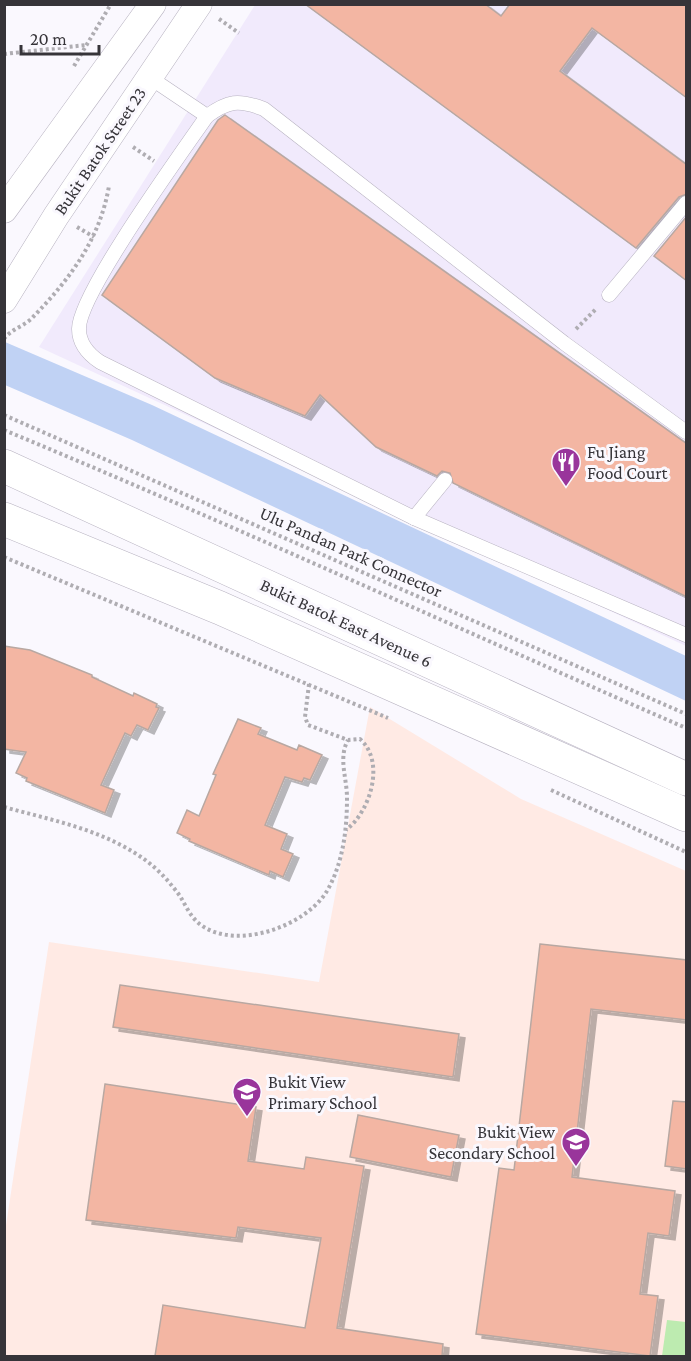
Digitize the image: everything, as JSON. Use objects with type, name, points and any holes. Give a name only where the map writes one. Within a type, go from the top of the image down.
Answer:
[{"type":"main road","name":"Bukit Batok East Avenue 6","points":[[4,466],[687,779]]},
{"type":"main road","name":"Bukit Batok East Avenue 6","points":[[4,519],[231,613],[687,815]]},
{"type":"street","points":[[4,210],[153,4]]},
{"type":"street","name":"Bukit Batok Street 23","points":[[4,300],[56,216],[150,77],[209,8]]},
{"type":"lane","points":[[150,77],[207,116]]},
{"type":"lane","points":[[687,432],[564,343],[264,109],[233,102],[224,104],[207,116],[169,171],[86,302],[79,328],[85,350],[100,362],[414,518],[687,635]]},
{"type":"lane","points":[[609,296],[687,203]]},
{"type":"lane","points":[[414,518],[446,480]]},
{"type":"path","points":[[209,8],[216,17],[239,33]]},
{"type":"path","points":[[4,54],[86,45]]},
{"type":"path","points":[[128,144],[169,171]]},
{"type":"path","points":[[4,339],[8,333],[23,327],[76,269],[94,237],[106,204],[110,179]]},
{"type":"path","points":[[564,343],[609,296]]},
{"type":"path","name":"Ulu Pandan Park Connector","points":[[4,416],[687,714]]},
{"type":"path","points":[[4,430],[207,514],[441,621],[687,728]]},
{"type":"path","points":[[4,557],[394,720]]},
{"type":"path","points":[[309,684],[305,717],[308,725],[348,740],[360,739],[366,744],[371,754],[373,776],[367,800],[358,819],[346,831]]},
{"type":"path","points":[[4,807],[57,819],[96,833],[141,857],[170,882],[199,924],[220,932],[242,935],[265,933],[286,925],[304,914],[326,892],[341,856],[346,831],[347,798],[343,754],[348,740]]},
{"type":"path","points":[[540,785],[687,852]]},
{"type":"shaded area","points":[[255,5],[686,5],[686,646],[39,347]]},
{"type":"shaded area","name":"Bukit View Primary School","points":[[370,707],[521,799],[686,871],[686,1356],[5,1356],[5,1232],[49,942],[319,982]]},
{"type":"green space","points":[[667,1320],[686,1322],[686,1356],[662,1356]]},
{"type":"water","points":[[5,342],[152,405],[686,656],[686,701],[132,440],[5,385]]},
{"type":"building","points":[[305,4],[485,4],[501,16],[510,4],[687,4],[687,98],[592,28],[560,71],[687,165],[687,194],[679,197],[636,248]]},
{"type":"building","points":[[225,115],[687,444],[687,597],[453,483],[450,473],[442,471],[437,476],[376,447],[320,395],[305,416],[215,378],[102,295],[218,120]]},
{"type":"building","points":[[687,216],[687,281],[654,256]]},
{"type":"building","points":[[4,646],[30,650],[92,675],[133,696],[134,693],[157,704],[156,707],[159,708],[148,730],[137,725],[131,736],[125,733],[101,785],[114,790],[105,813],[26,781],[27,778],[16,773],[26,752],[4,749]]},
{"type":"building","points":[[238,719],[261,728],[258,734],[297,750],[299,745],[322,755],[310,780],[304,778],[302,782],[285,777],[265,825],[287,834],[281,849],[293,854],[283,877],[270,871],[269,875],[189,841],[190,839],[177,833],[187,810],[199,816],[216,775],[213,774]]},
{"type":"building","points":[[540,944],[687,960],[687,1020],[591,1009],[572,1177],[675,1191],[669,1236],[648,1233],[640,1294],[658,1296],[650,1356],[476,1334],[499,1168],[514,1170]]},
{"type":"building","points":[[120,985],[459,1034],[453,1077],[113,1027]]},
{"type":"building","points":[[105,1084],[256,1107],[248,1161],[304,1169],[306,1157],[364,1166],[337,1328],[443,1344],[442,1356],[155,1356],[163,1305],[305,1328],[321,1238],[238,1227],[236,1238],[86,1220]]},
{"type":"building","points":[[673,1101],[687,1102],[687,1169],[665,1166]]},
{"type":"building","points":[[358,1115],[459,1135],[451,1177],[350,1157]]},
{"type":"place","name":"Fu Jiang Food Court","points":[[566,488]]},
{"type":"place","name":"Bukit View Primary School","points":[[247,1118]]},
{"type":"place","name":"Bukit View Secondary School","points":[[576,1168]]}]
